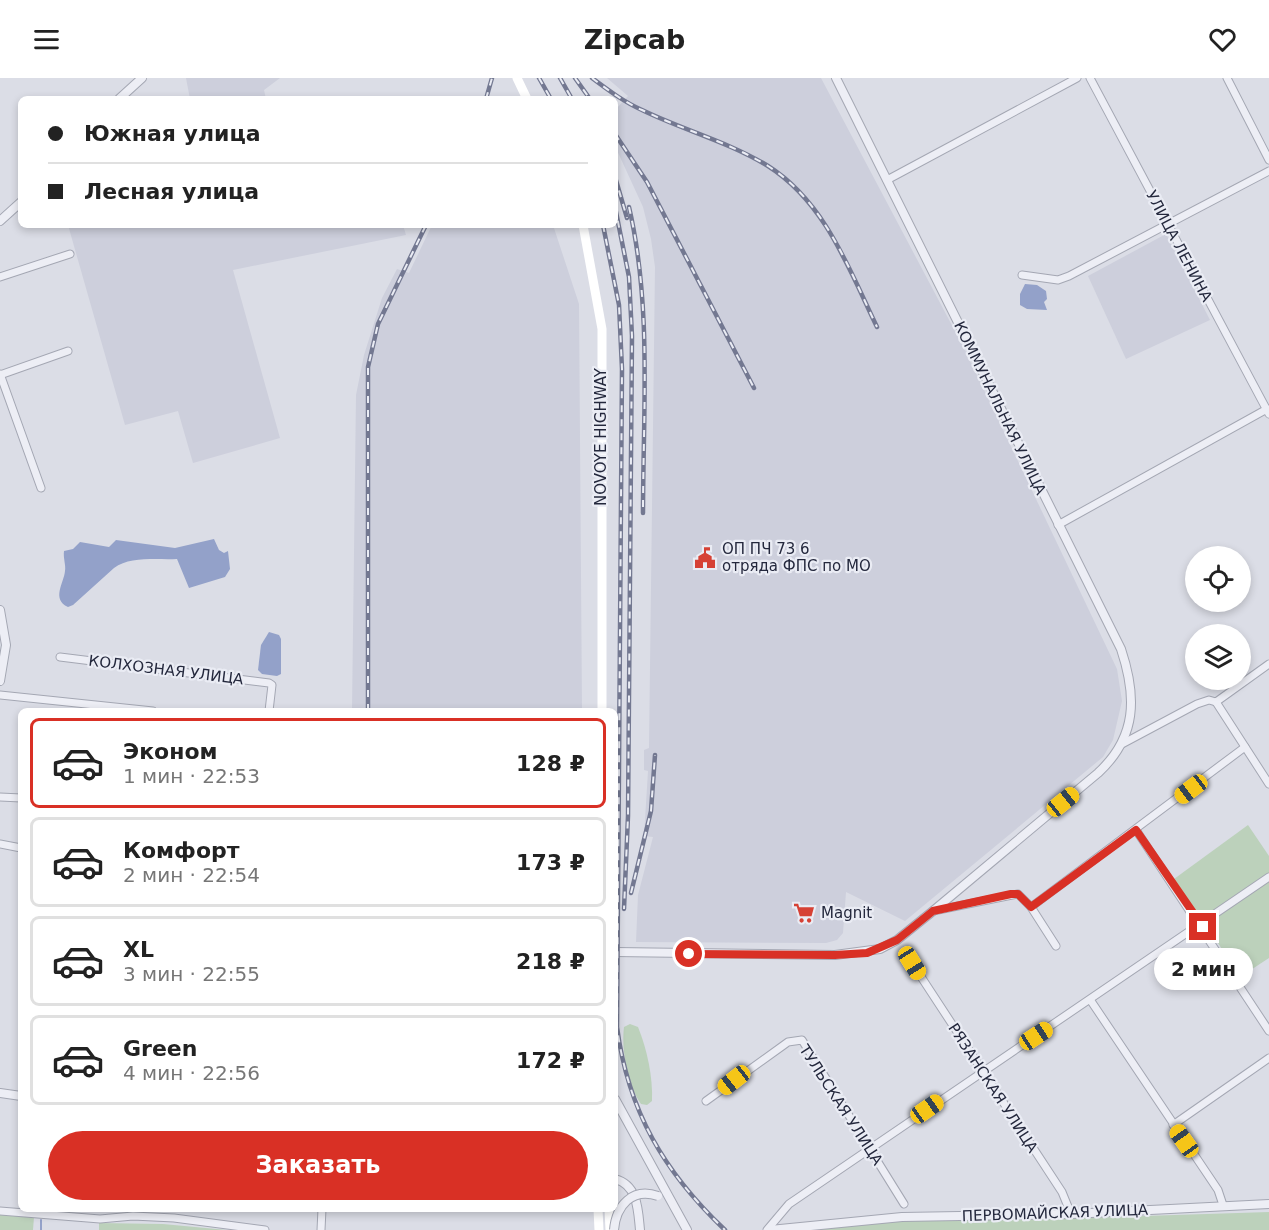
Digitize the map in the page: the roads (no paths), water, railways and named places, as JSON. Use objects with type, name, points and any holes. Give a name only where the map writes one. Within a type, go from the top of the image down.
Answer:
[{"type":"main road","points":[[517,78],[526,96]]},
{"type":"main road","name":"NOVOYE HIGHWAY","points":[[585,228],[602,329],[600,650],[602,708]]},
{"type":"main road","name":"NOVOYE HIGHWAY","points":[[596,708],[600,650]]},
{"type":"main road","points":[[598,1212],[599,1230]]},
{"type":"main road","points":[[609,1212],[612,1230]]},
{"type":"street","points":[[122,96],[141,78]]},
{"type":"street","name":"КОММУНАЛЬНАЯ УЛИЦА","points":[[836,78],[1121,649],[1130,675],[1130,718],[1122,744]]},
{"type":"street","points":[[887,180],[1077,78]]},
{"type":"street","name":"УЛИЦА ЛЕНИНА","points":[[1090,78],[1268,412]]},
{"type":"street","points":[[1227,78],[1269,160]]},
{"type":"street","points":[[1022,275],[1058,280],[1269,171]]},
{"type":"street","points":[[0,221],[18,205]]},
{"type":"street","points":[[0,277],[70,254]]},
{"type":"street","points":[[41,488],[0,374],[68,351]]},
{"type":"street","points":[[1058,525],[1268,412]]},
{"type":"street","points":[[0,610],[3,645],[0,681]]},
{"type":"street","name":"КОЛХОЗНАЯ УЛИЦА","points":[[60,657],[271,684],[269,708]]},
{"type":"street","points":[[1216,702],[1269,664]]},
{"type":"street","points":[[0,695],[124,708]]},
{"type":"street","points":[[618,952],[835,955],[867,953],[897,940],[933,911],[1098,773],[1122,744],[1197,704],[1209,700],[1216,702],[1269,784]]},
{"type":"street","points":[[1031,907],[1245,747]]},
{"type":"street","points":[[0,796],[18,798]]},
{"type":"street","points":[[1136,830],[1200,923],[1269,1031]]},
{"type":"street","points":[[0,844],[18,847]]},
{"type":"street","points":[[769,1230],[789,1204],[981,1072],[1091,1001],[1269,877]]},
{"type":"street","points":[[933,911],[1018,894],[1031,907],[1056,946]]},
{"type":"street","name":"РЯЗАНСКАЯ УЛИЦА","points":[[912,963],[981,1072],[1062,1192],[1071,1214]]},
{"type":"street","points":[[1091,1001],[1218,1190],[1223,1205]]},
{"type":"street","name":"ТУЛЬСКАЯ УЛИЦА","points":[[706,1101],[788,1042],[802,1041],[904,1204]]},
{"type":"street","points":[[1173,1125],[1269,1058]]},
{"type":"street","points":[[0,1092],[18,1095]]},
{"type":"street","points":[[618,1105],[687,1230]]},
{"type":"street","points":[[618,1181],[628,1186],[637,1201],[639,1230]]},
{"type":"street","points":[[618,1211],[628,1199],[639,1194],[658,1196],[677,1214]]},
{"type":"street","name":"ПЕРВОМАЙСКАЯ УЛИЦА","points":[[769,1230],[902,1217],[1071,1214],[1269,1204]]},
{"type":"street","points":[[0,1211],[100,1219],[133,1216],[174,1218],[265,1230]]},
{"type":"street","points":[[321,1230],[322,1212]]},
{"type":"street","points":[[612,1230],[617,1212]]},
{"type":"water","points":[[1025,284],[1037,285],[1046,291],[1047,299],[1044,302],[1047,310],[1027,309],[1020,305],[1020,294]]},
{"type":"water","points":[[214,539],[219,550],[224,553],[228,551],[230,569],[225,577],[189,588],[177,559],[136,560],[114,568],[73,605],[68,607],[60,600],[65,569],[64,551],[73,549],[80,542],[109,547],[116,540],[175,548]]},
{"type":"water","points":[[269,632],[279,635],[281,639],[281,674],[277,676],[262,674],[258,670],[261,645]]},
{"type":"waterway","points":[[41,1220],[41,1230]]},
{"type":"railway","points":[[487,96],[492,78]]},
{"type":"railway","points":[[539,78],[549,96]]},
{"type":"railway","points":[[560,78],[570,96]]},
{"type":"railway","points":[[575,78],[588,96]]},
{"type":"railway","points":[[592,78],[616,96]]},
{"type":"railway","points":[[618,97],[635,107],[738,150],[768,166],[788,181],[805,198],[833,238],[877,327]]},
{"type":"railway","points":[[618,138],[647,182],[754,388]]},
{"type":"railway","points":[[618,187],[627,218]]},
{"type":"railway","points":[[629,207],[636,244],[644,320],[643,513]]},
{"type":"railway","points":[[618,222],[629,277],[632,336],[628,816],[624,909]]},
{"type":"railway","points":[[368,708],[368,367],[378,324],[425,228]]},
{"type":"railway","points":[[604,228],[619,305],[622,369],[618,895]]},
{"type":"railway","points":[[631,893],[651,811],[655,755]]},
{"type":"railway","points":[[618,1033],[630,1086],[652,1138],[684,1186],[725,1230]]},
{"type":"place","name":"ОП ПЧ 73 6 отряда ФПС по МО","points":[[705,558]]},
{"type":"place","name":"Magnit","points":[[804,913]]}]
